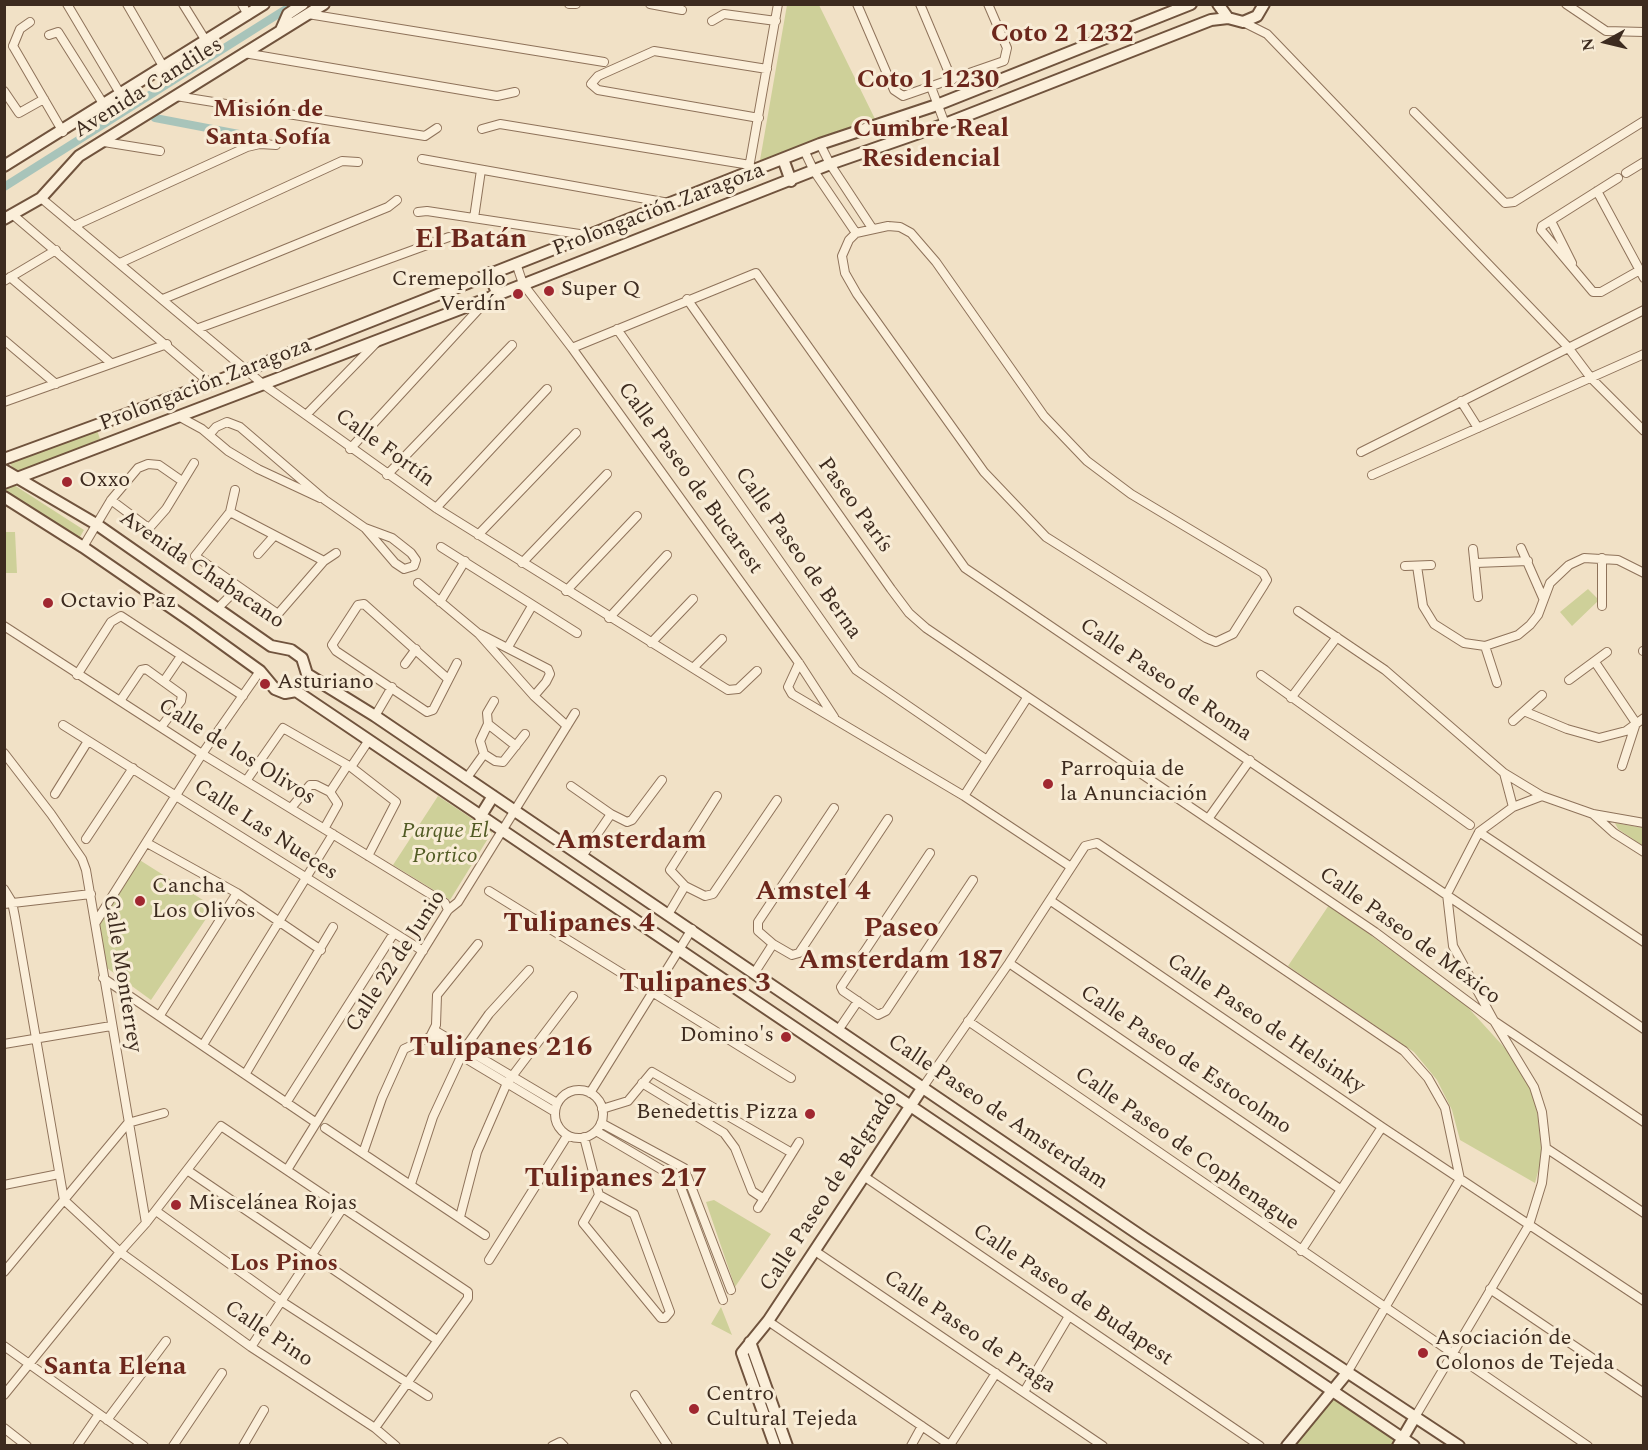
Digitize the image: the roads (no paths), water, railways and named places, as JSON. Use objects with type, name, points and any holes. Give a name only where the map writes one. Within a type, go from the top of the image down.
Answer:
[{"type":"main road","name":"Avenida Candiles","points":[[4,166],[63,132],[264,4]]},
{"type":"main road","points":[[306,9],[324,4]]},
{"type":"main road","name":"Prolongación Zaragoza","points":[[4,459],[211,384],[412,306],[749,169],[937,105],[1191,4]]},
{"type":"main road","points":[[1218,4],[1228,18]]},
{"type":"main road","points":[[1243,22],[1257,16],[1264,4]]},
{"type":"main road","name":"Avenida Candiles","points":[[8,216],[40,198],[79,156],[281,30],[288,14],[306,9]]},
{"type":"main road","name":"Prolongación Zaragoza","points":[[4,483],[420,325],[830,164],[945,123],[1211,20],[1228,18],[1243,22]]},
{"type":"main road","points":[[783,159],[791,181]]},
{"type":"main road","points":[[489,273],[494,296]]},
{"type":"main road","points":[[412,306],[420,325]]},
{"type":"main road","name":"Avenida Chabacano","points":[[4,470],[96,524],[271,646],[296,653],[306,666],[307,674],[375,716],[515,810]]},
{"type":"main road","name":"Avenida Chabacano","points":[[4,497],[83,547],[260,671],[275,689],[285,693],[296,691],[503,832]]},
{"type":"main road","points":[[296,691],[307,674]]},
{"type":"main road","points":[[480,817],[494,796]]},
{"type":"main road","name":"Calle Paseo de Amsterdam","points":[[515,810],[1347,1373],[1459,1446]]},
{"type":"main road","name":"Calle Paseo de Amsterdam","points":[[503,832],[1333,1391],[1400,1442],[1414,1446]]},
{"type":"main road","name":"Calle Paseo de Belgrado","points":[[782,1444],[742,1353],[768,1322],[923,1087]]},
{"type":"main road","points":[[750,1342],[782,1444]]},
{"type":"main road","points":[[1287,1446],[1347,1373]]},
{"type":"main road","name":"Calle Paseo de México","points":[[1400,1442],[1415,1417]]},
{"type":"street","points":[[67,4],[121,95]]},
{"type":"street","points":[[127,4],[164,68]]},
{"type":"street","points":[[183,4],[206,41]]},
{"type":"street","points":[[242,4],[248,15]]},
{"type":"street","points":[[569,4],[576,4]]},
{"type":"street","points":[[650,4],[682,10]]},
{"type":"street","points":[[482,129],[500,124],[749,169],[778,4]]},
{"type":"street","points":[[857,4],[894,90],[903,96],[1007,58],[1007,48],[988,4]]},
{"type":"street","points":[[920,4],[952,80]]},
{"type":"street","points":[[1566,4],[1606,31],[1644,32]]},
{"type":"street","points":[[306,9],[604,62]]},
{"type":"street","points":[[712,21],[724,14],[776,21]]},
{"type":"street","points":[[4,53],[13,46],[20,28],[30,22]]},
{"type":"street","points":[[1243,22],[1267,34],[1567,346],[1592,378],[1644,430]]},
{"type":"street","points":[[49,36],[56,31],[59,33],[104,105]]},
{"type":"street","points":[[13,46],[63,132]]},
{"type":"street","points":[[759,118],[598,90],[591,84],[598,76],[654,51],[768,69]]},
{"type":"street","points":[[244,53],[497,96],[515,92]]},
{"type":"street","points":[[931,87],[945,123]]},
{"type":"street","points":[[4,91],[19,113],[44,99]]},
{"type":"street","points":[[175,96],[424,136],[437,128]]},
{"type":"street","points":[[1414,112],[1505,203],[1514,202],[1644,121]]},
{"type":"street","points":[[104,142],[160,152]]},
{"type":"street","points":[[74,226],[247,147],[260,144],[276,145]]},
{"type":"street","points":[[820,144],[840,181],[872,228]]},
{"type":"street","points":[[804,150],[814,171],[856,233]]},
{"type":"street","points":[[422,159],[670,203]]},
{"type":"street","points":[[120,263],[342,161],[358,162]]},
{"type":"street","points":[[1626,173],[1644,162]]},
{"type":"street","points":[[474,218],[481,170]]},
{"type":"street","points":[[1597,191],[1642,274],[1598,293],[1542,234],[1542,226],[1551,221],[1597,191],[1618,178]]},
{"type":"street","points":[[826,189],[840,181]]},
{"type":"street","name":"Calle Fortín","points":[[40,198],[199,328],[264,385],[350,449],[436,508],[609,618],[728,690],[735,691],[758,671]]},
{"type":"street","points":[[163,299],[388,207],[397,200]]},
{"type":"street","points":[[418,212],[427,211],[587,236]]},
{"type":"street","points":[[8,216],[56,250],[211,384]]},
{"type":"street","points":[[1551,221],[1577,273]]},
{"type":"street","points":[[900,227],[911,233],[936,262],[1044,416],[1087,461],[1131,494],[1263,573],[1266,580],[1264,585],[1233,634],[1216,642],[1206,638],[1046,537],[984,472],[850,282],[843,265],[844,247],[856,233],[872,228],[900,227]]},
{"type":"street","points":[[199,328],[449,237]]},
{"type":"street","points":[[56,250],[7,279],[111,363]]},
{"type":"street","name":"Calle Paseo de Bucarest","points":[[516,263],[523,284],[572,348],[799,663],[834,717]]},
{"type":"street","name":"Calle Paseo de Roma","points":[[687,299],[756,273],[965,568],[1644,1029]]},
{"type":"street","points":[[350,449],[494,296]]},
{"type":"street","points":[[572,348],[687,299]]},
{"type":"street","name":"Paseo París","points":[[687,299],[781,436],[909,613],[926,628],[1027,698]]},
{"type":"street","points":[[1361,452],[1567,346],[1644,310]]},
{"type":"street","name":"Calle Paseo de Berna","points":[[617,330],[856,670],[987,760]]},
{"type":"street","points":[[4,340],[56,384]]},
{"type":"street","points":[[306,415],[378,341]]},
{"type":"street","points":[[4,402],[167,344]]},
{"type":"street","points":[[387,475],[512,345]]},
{"type":"street","points":[[1372,475],[1643,354]]},
{"type":"street","points":[[436,508],[547,389]]},
{"type":"street","points":[[1461,400],[1478,428]]},
{"type":"street","points":[[180,417],[258,469],[303,492],[325,500]]},
{"type":"street","points":[[210,435],[216,427],[227,422],[240,427],[325,500],[366,528],[392,538],[411,553],[416,560],[414,566],[404,569],[395,563],[366,528]]},
{"type":"street","points":[[478,535],[576,433]]},
{"type":"street","points":[[111,500],[147,527],[151,526],[166,509],[194,463]]},
{"type":"street","points":[[83,547],[111,500],[132,472],[148,464],[159,465],[182,481]]},
{"type":"street","points":[[522,563],[607,474]]},
{"type":"street","points":[[235,490],[230,512],[195,556],[239,587],[281,613],[324,561],[336,553]]},
{"type":"street","points":[[230,512],[324,561]]},
{"type":"street","points":[[566,591],[638,516]]},
{"type":"street","points":[[258,554],[274,536]]},
{"type":"street","points":[[441,547],[577,633]]},
{"type":"street","points":[[1521,548],[1543,598]]},
{"type":"street","points":[[1473,549],[1478,597]]},
{"type":"street","points":[[609,618],[667,555]]},
{"type":"street","points":[[1417,566],[1423,606],[1434,624],[1464,643],[1485,646],[1518,635],[1538,615],[1550,583],[1569,565],[1584,558],[1618,560],[1644,573]]},
{"type":"street","points":[[1602,558],[1602,606]]},
{"type":"street","points":[[440,602],[465,561]]},
{"type":"street","points":[[1476,562],[1527,561]]},
{"type":"street","points":[[1405,566],[1431,565]]},
{"type":"street","points":[[418,584],[479,634],[534,696],[567,726]]},
{"type":"street","points":[[218,609],[239,587]]},
{"type":"street","points":[[651,643],[693,599]]},
{"type":"street","points":[[448,679],[416,649],[361,604],[333,647],[425,711],[430,711],[448,679],[457,663]]},
{"type":"street","points":[[508,646],[532,606]]},
{"type":"street","points":[[1298,611],[1385,670],[1504,773],[1542,796],[1593,814],[1644,823]]},
{"type":"street","points":[[77,675],[111,622],[118,616],[124,617],[243,696]]},
{"type":"street","name":"Calle de los Olivos","points":[[4,626],[202,754],[445,903],[448,910]]},
{"type":"street","points":[[479,634],[508,646],[548,669],[546,682],[534,696]]},
{"type":"street","points":[[1291,698],[1337,637]]},
{"type":"street","points":[[693,668],[722,639]]},
{"type":"street","points":[[1485,646],[1497,682]]},
{"type":"street","points":[[405,664],[416,649]]},
{"type":"street","points":[[1569,680],[1607,652]]},
{"type":"street","points":[[164,681],[181,656]]},
{"type":"street","points":[[1595,662],[1640,721]]},
{"type":"street","points":[[799,663],[789,690],[964,796],[1071,867]]},
{"type":"street","points":[[120,701],[141,670],[145,669],[182,695],[181,701],[160,726]]},
{"type":"street","points":[[96,922],[202,754],[260,671]]},
{"type":"street","points":[[1262,675],[1470,825]]},
{"type":"street","points":[[375,716],[392,687]]},
{"type":"street","points":[[1513,721],[1526,712],[1542,694]]},
{"type":"street","points":[[964,796],[1027,698]]},
{"type":"street","name":"Calle Paseo de México","points":[[1027,698],[1375,932],[1494,1021],[1534,1087],[1542,1112],[1546,1148],[1542,1184],[1529,1225],[1415,1417]]},
{"type":"street","points":[[466,779],[482,750],[482,734],[488,724],[488,713],[494,701]]},
{"type":"street","points":[[1526,712],[1566,729],[1599,738],[1626,731],[1640,721]]},
{"type":"street","name":"Calle 22 de Junio","points":[[287,1170],[448,910],[458,902],[503,832],[575,713]]},
{"type":"street","points":[[1622,766],[1640,721]]},
{"type":"street","points":[[488,724],[516,746]]},
{"type":"street","name":"Calle Las Nueces","points":[[63,725],[423,951]]},
{"type":"street","points":[[246,781],[283,728],[349,766],[396,802],[368,856]]},
{"type":"street","points":[[482,750],[495,761],[503,762],[525,734]]},
{"type":"street","points":[[330,792],[369,740]]},
{"type":"street","points":[[55,794],[88,741]]},
{"type":"street","name":"Calle Monterrey","points":[[4,753],[82,859],[96,922],[103,978],[146,1223]]},
{"type":"street","points":[[1208,819],[1250,760]]},
{"type":"street","points":[[86,839],[133,768]]},
{"type":"street","points":[[1504,773],[1513,807]]},
{"type":"street","points":[[571,786],[611,814],[627,822],[632,820],[662,780]]},
{"type":"street","points":[[291,808],[308,786],[316,785],[330,792],[338,799],[337,808],[324,829]]},
{"type":"street","points":[[717,796],[671,865],[670,873],[685,886],[705,896],[713,894],[777,800]]},
{"type":"street","points":[[1542,796],[1513,807],[1479,832],[1447,894],[1453,946],[1494,1021],[1644,1122]]},
{"type":"street","points":[[834,808],[758,922],[758,930],[773,944],[792,955],[799,953],[888,819]]},
{"type":"street","points":[[583,855],[611,814]]},
{"type":"street","points":[[1593,814],[1610,829],[1644,852]]},
{"type":"street","points":[[1610,829],[1616,818]]},
{"type":"street","points":[[1479,832],[1644,942]]},
{"type":"street","points":[[203,1045],[333,834]]},
{"type":"street","points":[[147,843],[237,893],[321,950]]},
{"type":"street","name":"Calle Paseo de Belgrado","points":[[923,1087],[1051,901],[1085,846],[1097,843],[1404,1051],[1428,1078],[1445,1108],[1460,1179]]},
{"type":"street","points":[[930,853],[843,982],[843,991],[878,1015],[886,1011],[973,880]]},
{"type":"street","points":[[669,913],[685,886]]},
{"type":"street","points":[[4,889],[38,1038],[64,1200]]},
{"type":"street","points":[[489,891],[791,1078]]},
{"type":"street","points":[[160,1015],[237,893]]},
{"type":"street","points":[[8,903],[91,894]]},
{"type":"street","name":"Calle Paseo de Helsinky","points":[[1051,901],[1382,1127],[1644,1301]]},
{"type":"street","points":[[246,1073],[333,927]]},
{"type":"street","points":[[590,1093],[654,993],[678,948],[692,929]]},
{"type":"street","points":[[286,1102],[394,933]]},
{"type":"street","points":[[432,1033],[436,995],[478,944]]},
{"type":"street","points":[[755,972],[773,944]]},
{"type":"street","name":"Calle Paseo de Estocolmo","points":[[1009,963],[1340,1189]]},
{"type":"street","points":[[411,1184],[433,1117],[463,1052],[489,1014],[529,970]]},
{"type":"street","points":[[103,978],[315,1122]]},
{"type":"street","points":[[460,1217],[477,1152],[509,1079],[573,996]]},
{"type":"street","points":[[839,1029],[858,1001]]},
{"type":"street","name":"Calle Paseo de Cophenague","points":[[968,1021],[1588,1446]]},
{"type":"street","points":[[4,1044],[111,1026]]},
{"type":"street","points":[[432,1033],[509,1079],[557,1103]]},
{"type":"street","points":[[363,1153],[382,1098],[404,1049],[432,1033]]},
{"type":"street","points":[[602,1109],[628,1101],[652,1072],[792,1153]]},
{"type":"street","points":[[509,1079],[555,1112]]},
{"type":"street","points":[[642,1083],[724,1133],[735,1148],[752,1191],[764,1199]]},
{"type":"street","points":[[578,1090],[590,1093],[602,1109],[601,1123],[596,1131],[584,1137],[567,1136],[556,1124],[557,1103],[569,1092],[578,1090]]},
{"type":"street","points":[[4,1272],[128,1123],[164,1113]]},
{"type":"street","points":[[601,1123],[684,1168],[731,1290]]},
{"type":"street","points":[[4,1395],[156,1211],[221,1126],[469,1294],[375,1428]]},
{"type":"street","points":[[1301,1251],[1382,1127]]},
{"type":"street","points":[[325,1128],[485,1235]]},
{"type":"street","points":[[596,1131],[674,1177],[680,1185],[723,1300]]},
{"type":"street","points":[[489,1260],[567,1136]]},
{"type":"street","points":[[584,1137],[599,1195],[584,1219],[585,1228],[661,1318],[665,1318],[670,1312],[634,1214],[599,1195]]},
{"type":"street","points":[[758,1208],[799,1142]]},
{"type":"street","points":[[1546,1148],[1644,1213]]},
{"type":"street","points":[[187,1170],[437,1340]]},
{"type":"street","points":[[4,1185],[59,1174]]},
{"type":"street","name":"Calle Paseo de Budapest","points":[[865,1177],[1260,1446]]},
{"type":"street","points":[[1347,1373],[1460,1179]]},
{"type":"street","name":"Calle Pino","points":[[64,1200],[120,1252],[251,1347],[375,1428],[396,1446]]},
{"type":"street","points":[[251,1347],[342,1209]]},
{"type":"street","points":[[156,1211],[281,1300],[428,1396]]},
{"type":"street","name":"Calle Paseo de Praga","points":[[815,1251],[1103,1446]]},
{"type":"street","points":[[1491,1289],[1644,1393]]},
{"type":"street","points":[[1024,1392],[1069,1316]]},
{"type":"street","points":[[768,1322],[950,1445],[996,1373]]},
{"type":"street","points":[[107,1420],[166,1341]]},
{"type":"street","points":[[4,1346],[144,1446]]},
{"type":"street","points":[[173,1446],[222,1372]]},
{"type":"street","points":[[635,1395],[668,1446]]},
{"type":"street","points":[[243,1446],[264,1410]]},
{"type":"street","points":[[77,1446],[99,1414]]},
{"type":"street","points":[[911,1446],[922,1426]]},
{"type":"street","points":[[4,1428],[27,1446]]},
{"type":"street","points":[[552,1446],[560,1442],[564,1446]]},
{"type":"waterway","points":[[4,187],[291,6]]},
{"type":"waterway","points":[[155,118],[244,135]]},
{"type":"place","name":"Super Q","points":[[549,291]]},
{"type":"place","name":"Cremepollo Verdín","points":[[518,294]]},
{"type":"place","name":"Oxxo","points":[[67,482]]},
{"type":"place","name":"Octavio Paz","points":[[48,603]]},
{"type":"place","name":"Asturiano","points":[[265,684]]},
{"type":"place","name":"Parroquia de la Anunciación","points":[[1048,784]]},
{"type":"place","name":"Cancha Los Olivos","points":[[140,901]]},
{"type":"place","name":"Domino's","points":[[786,1037]]},
{"type":"place","name":"Benedettis Pizza","points":[[810,1114]]},
{"type":"place","name":"Miscelánea Rojas","points":[[176,1205]]},
{"type":"place","name":"Asociación de Colonos de Tejeda","points":[[1423,1353]]},
{"type":"place","name":"Centro Cultural Tejeda","points":[[694,1409]]},
{"type":"district","name":"Coto 2 1232","points":[[1062,36]]},
{"type":"district","name":"Coto 1 1230","points":[[928,82]]},
{"type":"district","name":"Misión de Santa Sofía","points":[[268,125]]},
{"type":"district","name":"Cumbre Real Residencial","points":[[931,146]]},
{"type":"district","name":"El Batán","points":[[471,242]]},
{"type":"district","name":"Amsterdam","points":[[631,843]]},
{"type":"district","name":"Amstel 4","points":[[813,894]]},
{"type":"district","name":"Tulipanes 4","points":[[579,926]]},
{"type":"district","name":"Paseo Amsterdam 187","points":[[901,947]]},
{"type":"district","name":"Tulipanes 3","points":[[695,986]]},
{"type":"district","name":"Tulipanes 216","points":[[501,1050]]},
{"type":"district","name":"Tulipanes 217","points":[[616,1181]]},
{"type":"district","name":"Los Pinos","points":[[284,1265]]},
{"type":"district","name":"Santa Elena","points":[[115,1369]]},
{"type":"park label","name":"Parque El Portico","points":[[445,846]]}]
